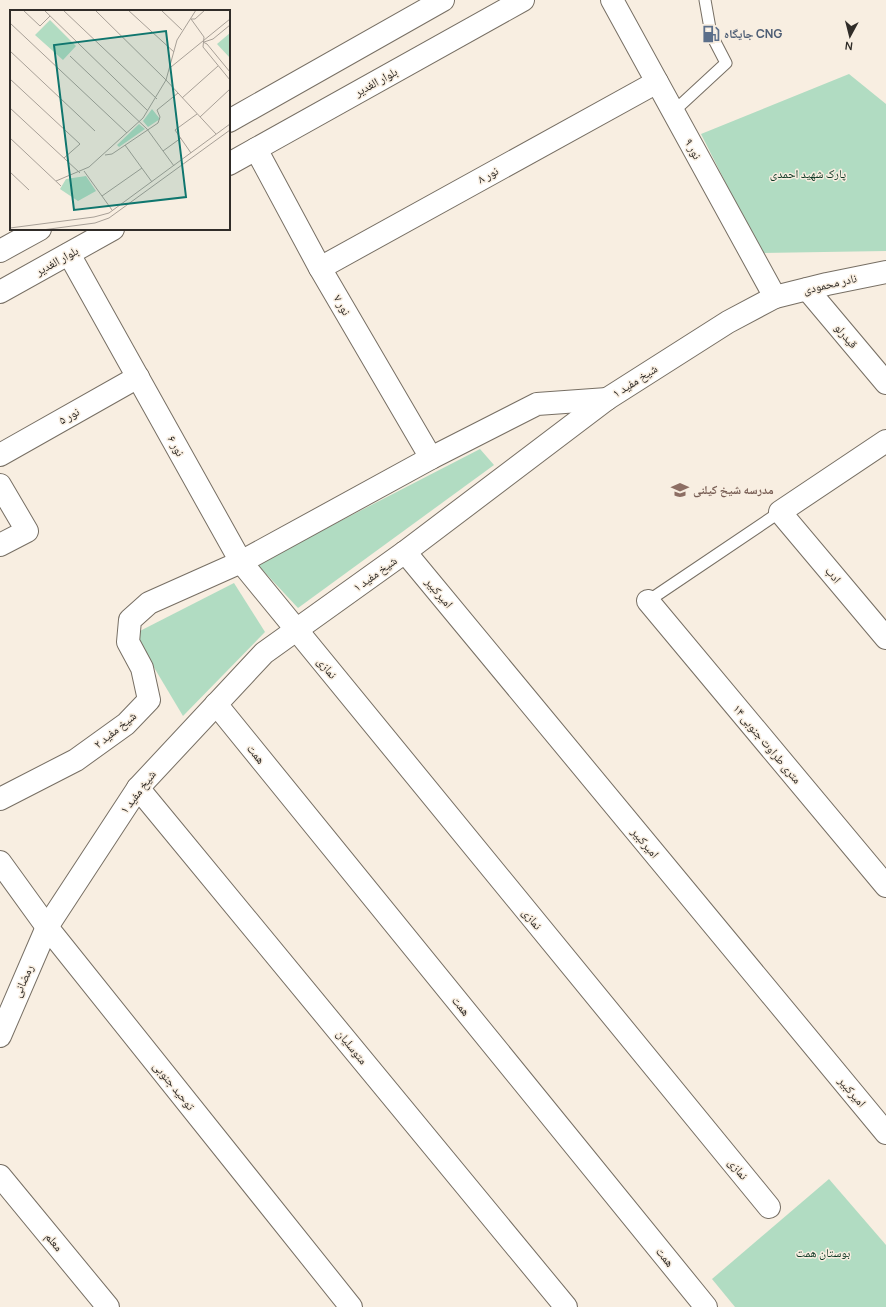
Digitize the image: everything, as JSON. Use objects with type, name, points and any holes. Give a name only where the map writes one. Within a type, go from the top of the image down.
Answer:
[{"type":"street","points":[[230,121],[443,0]]},
{"type":"street","name":"بلوار الغدیر","points":[[230,163],[523,0]]},
{"type":"street","name":"نور ۹","points":[[612,0],[775,297]]},
{"type":"street","name":"نور ۸","points":[[320,268],[657,82]]},
{"type":"street","name":"نور ۷","points":[[256,149],[320,268],[431,458]]},
{"type":"street","points":[[0,252],[38,230]]},
{"type":"street","name":"بلوار الغدیر","points":[[0,292],[111,230]]},
{"type":"street","name":"نور ۶","points":[[69,254],[241,562],[296,630]]},
{"type":"street","name":"نادر محمودی","points":[[775,297],[886,272]]},
{"type":"street","name":"قیدرلو","points":[[807,289],[886,383]]},
{"type":"street","name":"شیخ مفید ۱","points":[[47,927],[138,788],[264,653],[405,552],[607,399],[728,322],[775,297]]},
{"type":"street","name":"نور ۵","points":[[0,455],[138,377]]},
{"type":"street","points":[[241,562],[431,458],[537,404],[607,399]]},
{"type":"street","points":[[780,512],[886,441]]},
{"type":"street","points":[[0,485],[27,531],[0,545]]},
{"type":"street","name":"ادب","points":[[780,512],[886,638]]},
{"type":"street","name":"امیرکبیر","points":[[405,552],[886,1133]]},
{"type":"street","name":"شیخ مفید ۲","points":[[0,799],[76,760],[126,724],[149,700],[142,668],[128,642],[130,620],[149,603],[241,562]]},
{"type":"street","name":"۱۴ متری طراوت جنوبی","points":[[648,602],[886,886]]},
{"type":"street","name":"نمازی","points":[[296,630],[769,1208]]},
{"type":"street","name":"همت","points":[[216,704],[706,1307]]},
{"type":"street","name":"متوسلیان","points":[[138,788],[566,1307]]},
{"type":"street","name":"توحید جنوبی","points":[[0,862],[47,927],[351,1307]]},
{"type":"street","name":"رمضانی","points":[[2,1026],[47,927]]},
{"type":"street","name":"معلم","points":[[0,1176],[108,1307]]},
{"type":"lane","points":[[673,112],[726,63],[711,34],[705,0]]},
{"type":"lane","points":[[648,602],[780,512]]},
{"type":"green space","name":"پارک شهید احمدی","points":[[849,74],[886,104],[886,251],[761,253],[701,134]]},
{"type":"green space","points":[[480,449],[494,465],[298,608],[257,564]]},
{"type":"green space","points":[[234,583],[265,632],[183,716],[134,634]]},
{"type":"green space","name":"بوستان همت","points":[[829,1179],[886,1245],[886,1307],[735,1307],[712,1279]]},
{"type":"place","name":"جایگاه CNG","points":[[711,34]]},
{"type":"place","name":"مدرسه شیخ کیلنی","points":[[680,490]]}]
